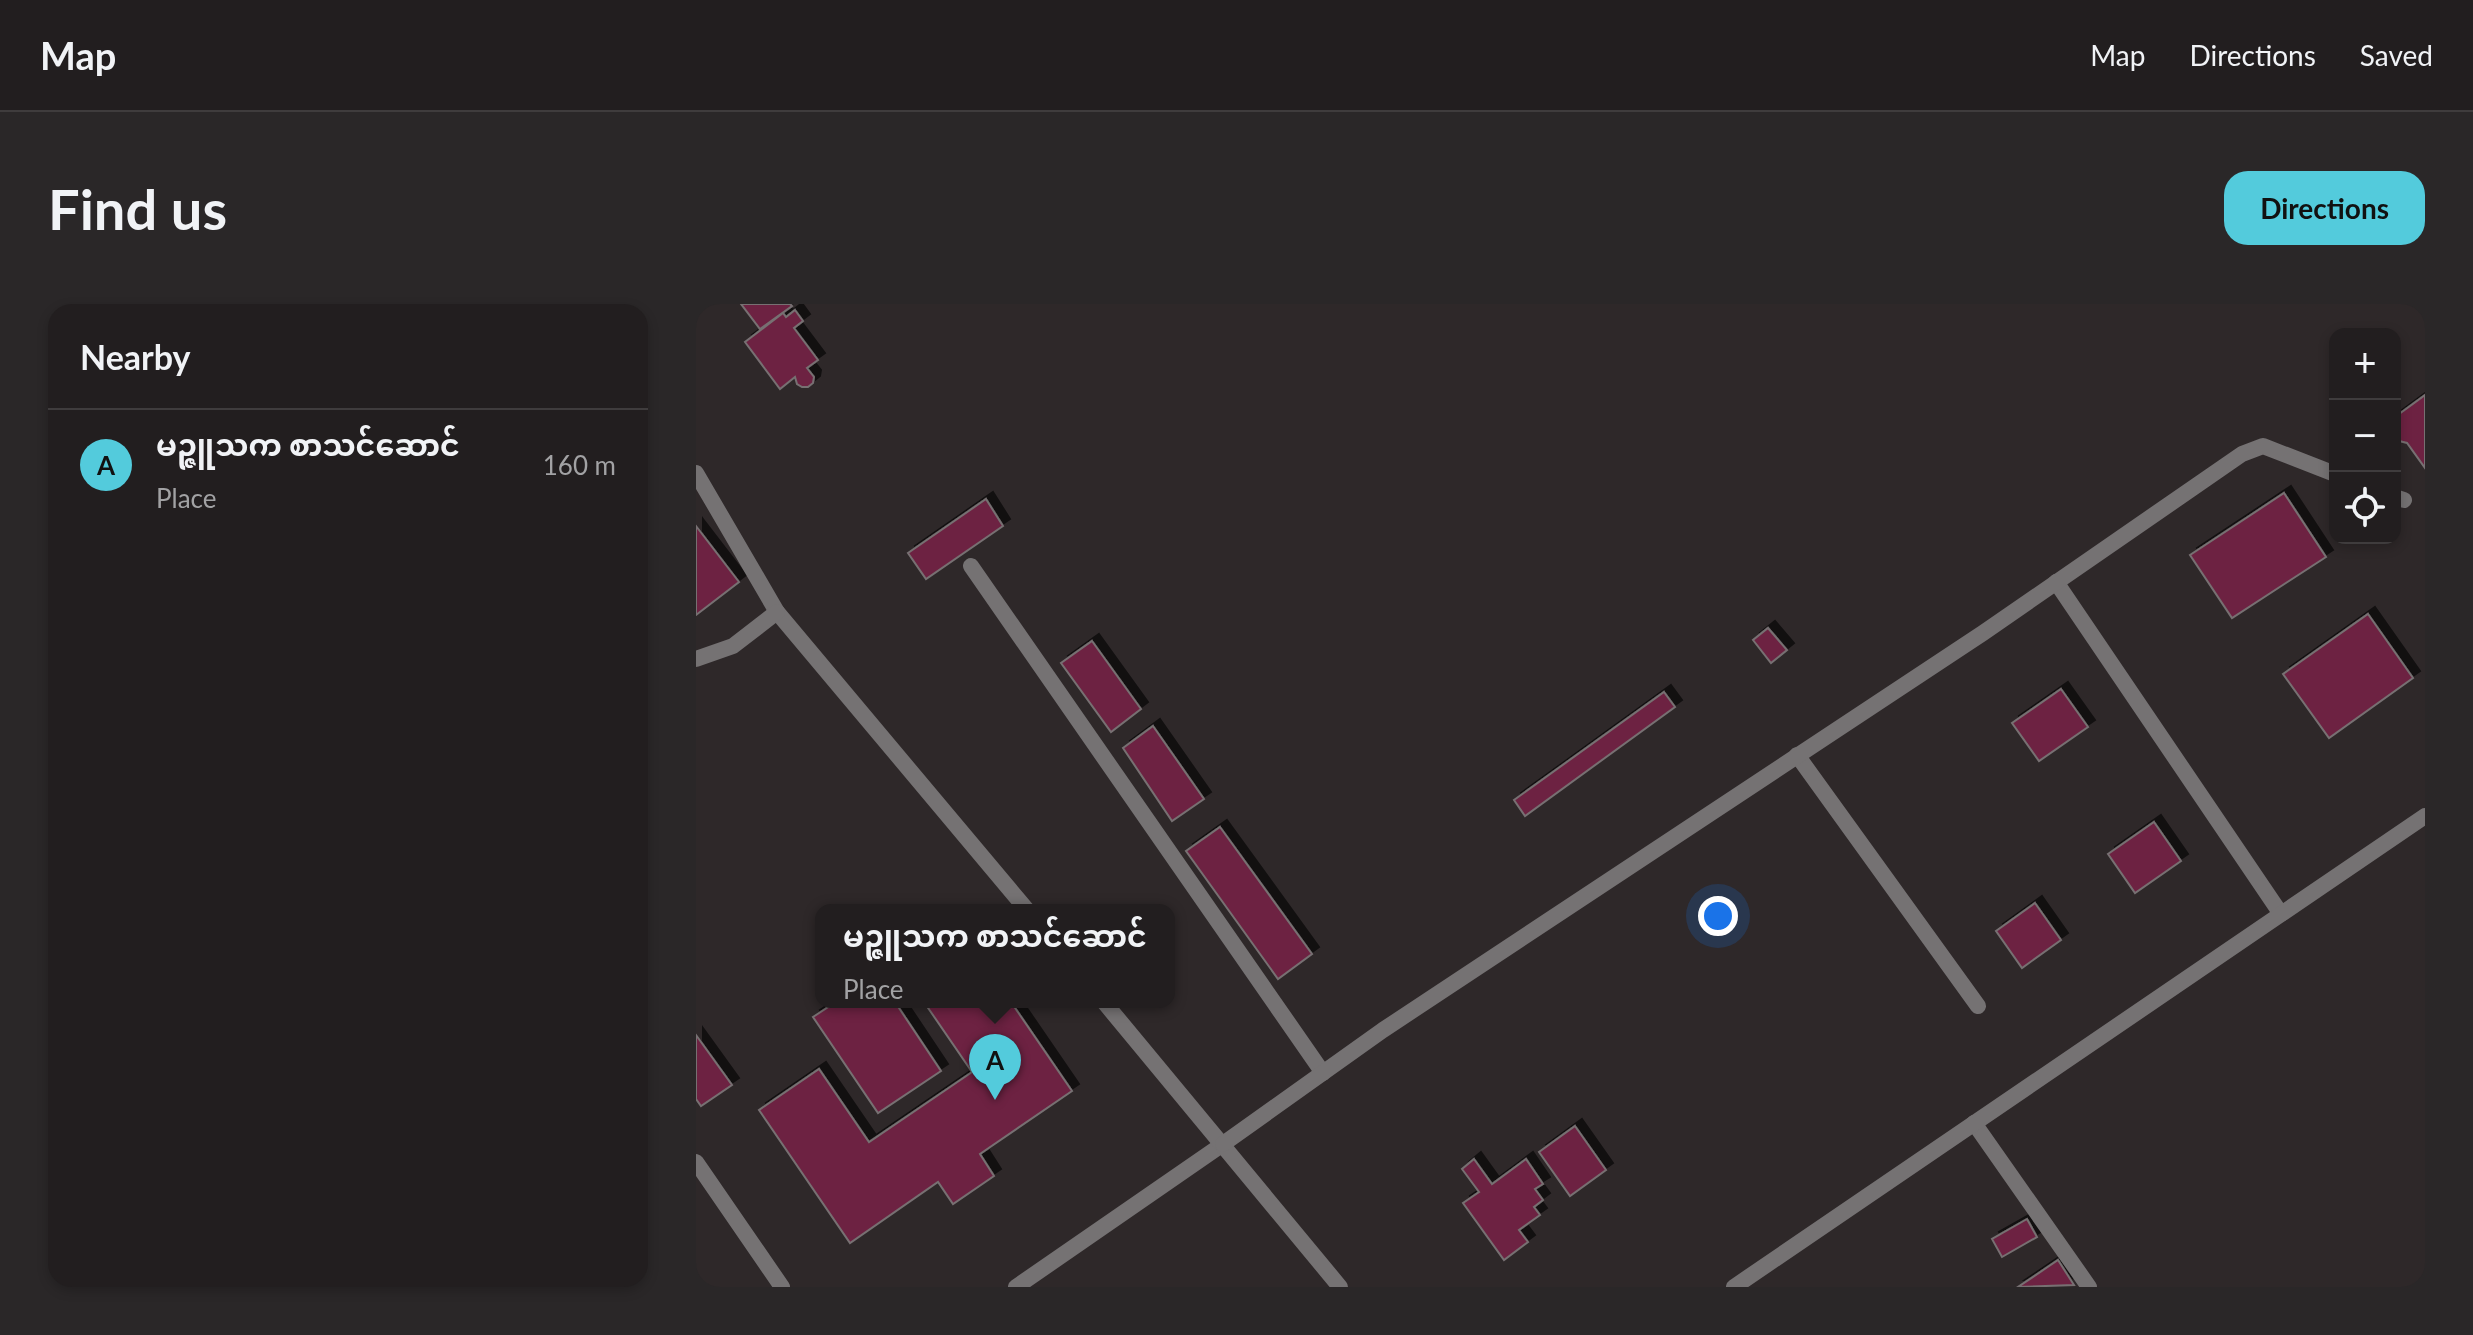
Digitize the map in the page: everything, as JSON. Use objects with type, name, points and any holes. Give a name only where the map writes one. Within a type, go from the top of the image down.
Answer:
[{"type":"street","points":[[1016,1287],[1542,923],[2056,582],[2242,454],[2263,446],[2330,472]]},
{"type":"street","points":[[696,473],[777,612],[1022,904]]},
{"type":"street","points":[[971,566],[1323,1073]]},
{"type":"street","points":[[2056,582],[2281,914]]},
{"type":"street","points":[[696,659],[733,646],[777,612]]},
{"type":"street","points":[[1797,755],[1978,1006]]},
{"type":"street","points":[[1734,1287],[2425,816]]},
{"type":"street","points":[[1109,1008],[1340,1287]]},
{"type":"street","points":[[1974,1123],[2089,1287]]},
{"type":"street","points":[[696,1162],[782,1287]]},
{"type":"building","points":[[741,304],[790,304],[792,306],[760,329]]},
{"type":"building","points":[[795,310],[803,321],[794,328],[818,360],[807,368],[814,377],[808,387],[797,384],[795,377],[780,389],[745,342],[783,313],[786,317]]},
{"type":"building","points":[[2425,395],[2425,468],[2407,443],[2401,442],[2401,413]]},
{"type":"building","points":[[2284,493],[2326,557],[2232,618],[2190,555]]},
{"type":"building","points":[[986,499],[1003,526],[926,579],[908,553]]},
{"type":"building","points":[[696,526],[739,582],[696,615]]},
{"type":"building","points":[[2368,614],[2413,678],[2329,738],[2283,674]]},
{"type":"building","points":[[1768,628],[1787,650],[1771,663],[1753,640]]},
{"type":"building","points":[[1092,641],[1141,709],[1111,732],[1061,663]]},
{"type":"building","points":[[2061,689],[2088,727],[2039,761],[2012,723]]},
{"type":"building","points":[[1664,692],[1675,707],[1525,816],[1514,800]]},
{"type":"building","points":[[1153,726],[1204,799],[1172,821],[1123,748]]},
{"type":"building","points":[[2154,822],[2181,861],[2135,893],[2108,854]]},
{"type":"building","points":[[1220,827],[1312,954],[1278,979],[1186,851]]},
{"type":"building","points":[[2035,903],[2061,940],[2022,968],[1996,931]]},
{"type":"building","points":[[827,1008],[899,1008],[941,1071],[878,1113],[813,1017]]},
{"type":"building","points":[[928,1008],[1015,1008],[1072,1091],[980,1154],[994,1176],[953,1204],[938,1182],[850,1243],[759,1110],[819,1069],[869,1142],[972,1072]]},
{"type":"building","points":[[696,1035],[732,1085],[701,1106],[696,1099]]},
{"type":"building","points":[[1575,1126],[1606,1170],[1570,1196],[1539,1152]]},
{"type":"building","points":[[1474,1159],[1492,1184],[1526,1159],[1543,1184],[1535,1189],[1543,1200],[1534,1207],[1540,1215],[1519,1230],[1528,1242],[1504,1260],[1463,1203],[1479,1192],[1462,1169]]},
{"type":"building","points":[[2027,1219],[2037,1237],[2002,1257],[1992,1239]]},
{"type":"building","points":[[2058,1260],[2074,1285],[2018,1287]]},
{"type":"place","name":"မဉ္ဇူသက စာသင်ဆောင်","points":[[995,1100]]}]
